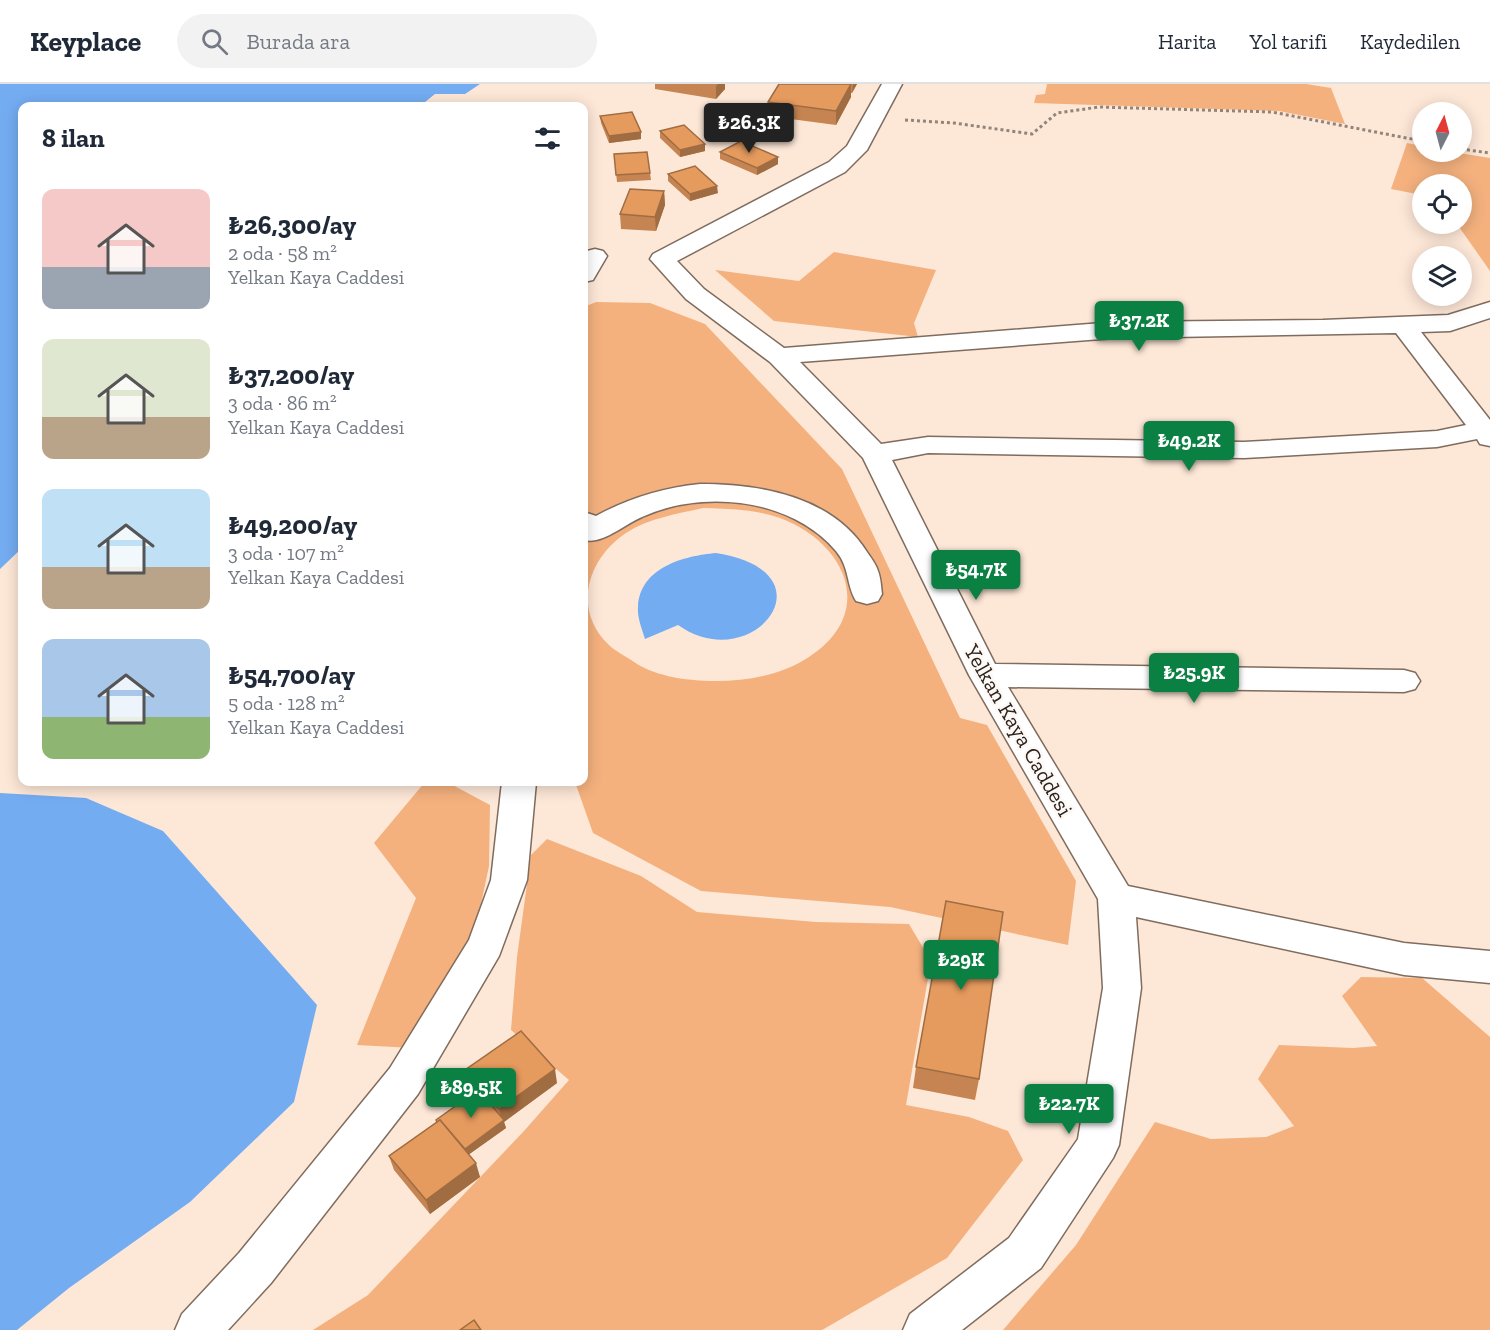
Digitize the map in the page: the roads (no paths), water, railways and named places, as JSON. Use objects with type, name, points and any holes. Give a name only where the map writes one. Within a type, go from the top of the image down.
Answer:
[{"type":"street","name":"Yelkan Kaya Caddesi","points":[[892,84],[856,150],[837,167],[662,259],[695,294],[779,356],[875,454],[985,675],[1116,898]]},
{"type":"street","points":[[779,356],[1115,330],[1323,328],[1450,322],[1490,310]]},
{"type":"street","points":[[1403,325],[1488,432]]},
{"type":"street","points":[[875,454],[928,446],[1244,450],[1437,439],[1488,432]]},
{"type":"street","points":[[588,528],[590,532],[641,505],[674,496],[716,492],[744,495],[784,505],[823,521],[846,542],[863,569],[867,594]]},
{"type":"street","points":[[985,675],[1404,681]]},
{"type":"street","points":[[198,1330],[255,1268],[404,1081],[486,945],[509,880],[519,786]]},
{"type":"street","points":[[926,1330],[1025,1253],[1098,1145],[1122,988],[1116,898],[1404,959],[1490,967]]},
{"type":"water","points":[[0,84],[480,84],[465,94],[435,94],[425,102],[18,102],[18,552],[0,569]]},
{"type":"water","points":[[716,553],[752,564],[772,580],[777,598],[770,616],[754,631],[732,639],[706,638],[678,625],[645,639],[638,607],[641,593],[647,582],[666,566],[691,557]]},
{"type":"water","points":[[0,793],[86,798],[163,831],[317,1005],[294,1102],[190,1202],[69,1288],[17,1330],[0,1330]]}]
